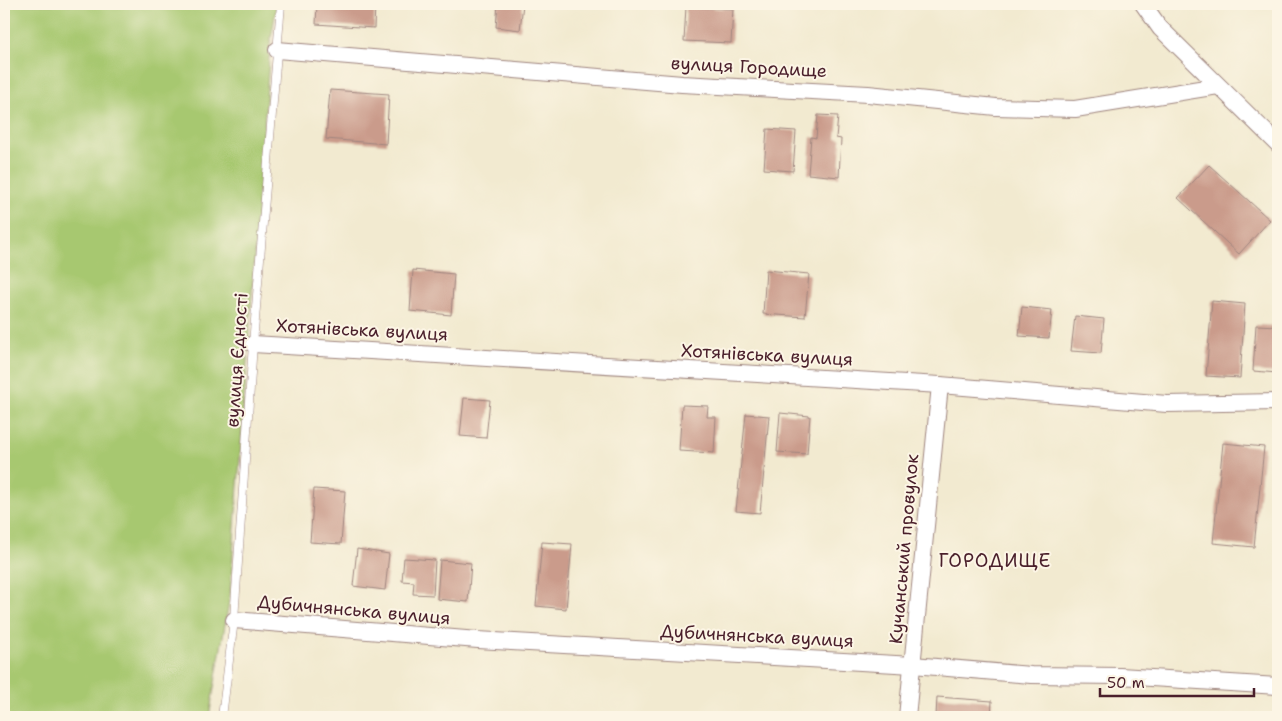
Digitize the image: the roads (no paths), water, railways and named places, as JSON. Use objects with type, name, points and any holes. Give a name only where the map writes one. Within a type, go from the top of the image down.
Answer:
[{"type":"street","points":[[1143,4],[1160,28],[1278,144]]},
{"type":"street","name":"вулиця Городище","points":[[277,50],[682,84],[868,94],[996,107],[1075,109],[1218,86]]},
{"type":"street","name":"Хотянівська вулиця","points":[[253,344],[940,385],[1167,404],[1278,402]]},
{"type":"street","name":"Кучанський провулок","points":[[907,717],[940,385]]},
{"type":"street","name":"Дубичнянська вулиця","points":[[234,620],[478,640],[913,665],[1031,675],[1120,676],[1278,686]]},
{"type":"lane","name":"вулиця Єдності","points":[[222,717],[234,620],[253,344],[281,4]]},
{"type":"district","name":"ГОРОДИЩЕ","points":[[995,560]]}]
